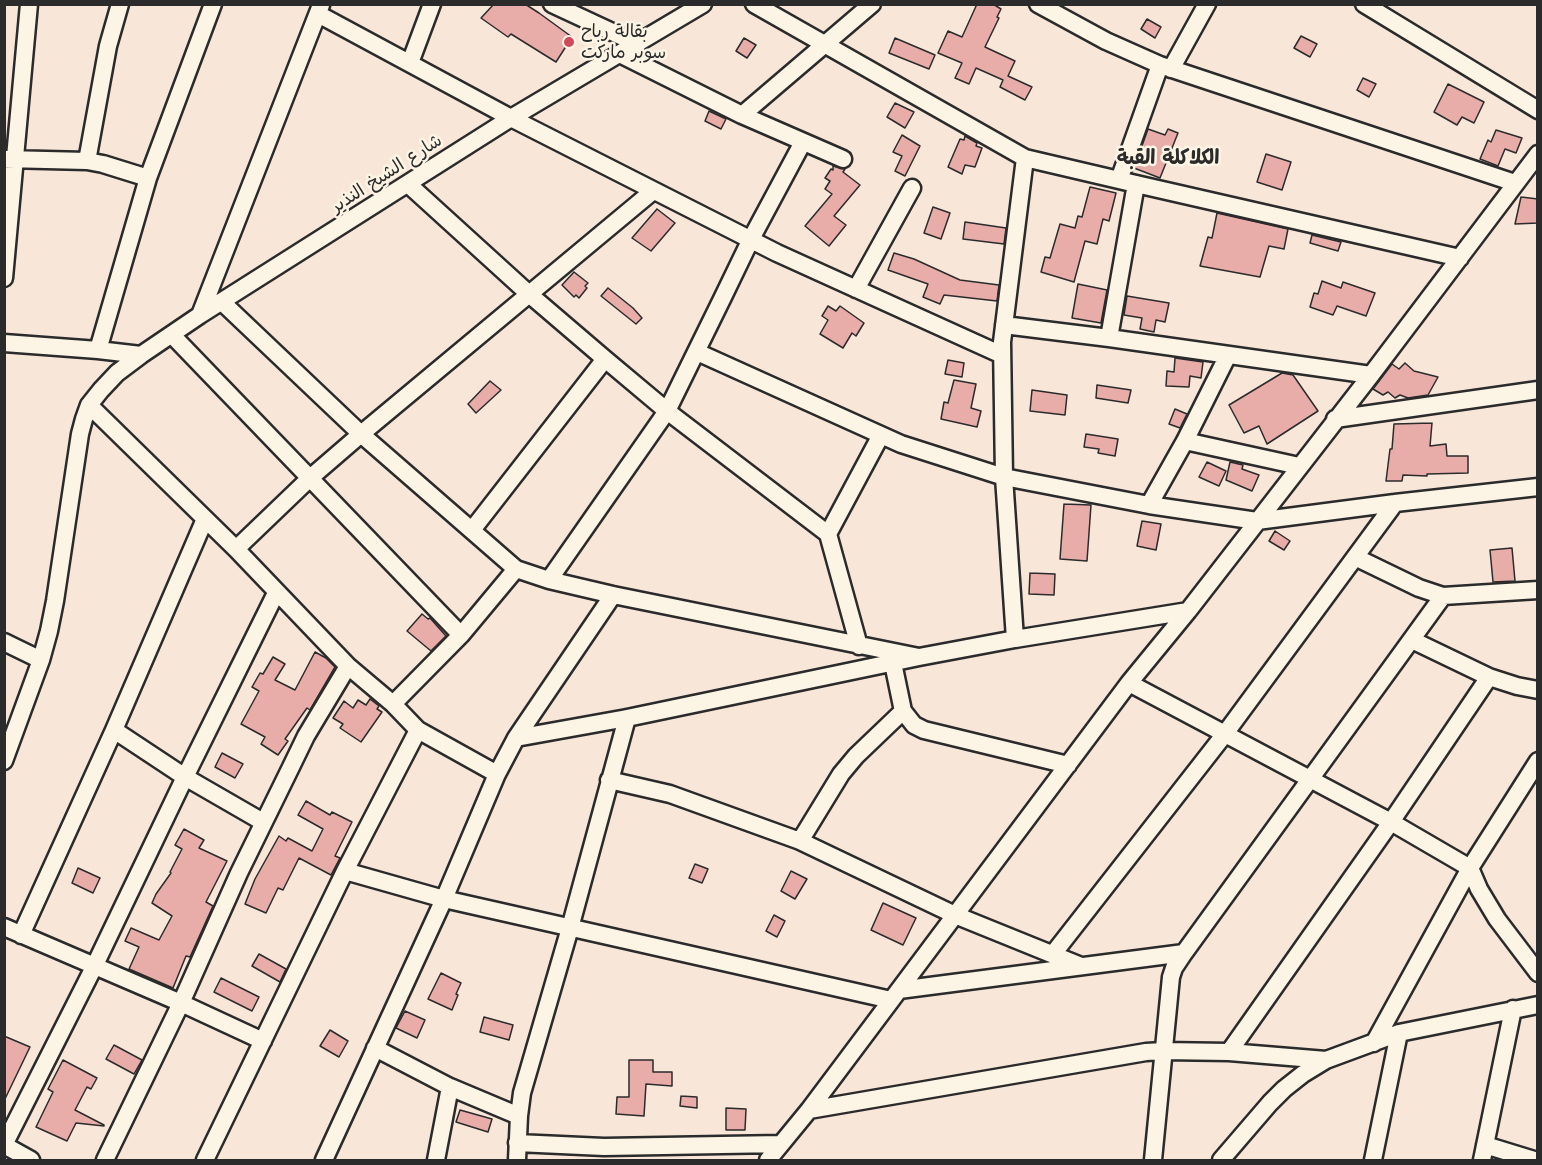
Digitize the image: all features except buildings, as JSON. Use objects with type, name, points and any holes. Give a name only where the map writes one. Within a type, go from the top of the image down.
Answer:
[{"type":"street","points":[[5,277],[12,104],[29,4]]},
{"type":"street","points":[[87,161],[108,46],[120,4]]},
{"type":"street","points":[[98,350],[148,178],[213,4]]},
{"type":"street","points":[[410,63],[432,4]]},
{"type":"street","points":[[552,4],[638,44]]},
{"type":"street","name":"شارع الشيخ النذير","points":[[89,405],[117,374],[200,315],[510,118],[703,4]]},
{"type":"street","points":[[754,4],[1025,158],[1460,258]]},
{"type":"street","points":[[742,115],[872,4]]},
{"type":"street","points":[[1038,4],[1106,41],[1165,67],[1515,183]]},
{"type":"street","points":[[1119,180],[1165,67],[1207,4]]},
{"type":"street","points":[[1364,4],[1538,110]]},
{"type":"street","points":[[200,315],[319,9],[510,118],[653,191],[777,253],[1002,355]]},
{"type":"street","points":[[620,54],[742,115],[843,159]]},
{"type":"street","points":[[549,580],[667,411],[751,239],[803,142]]},
{"type":"street","points":[[1015,639],[1004,477],[1002,355],[1025,158]]},
{"type":"street","points":[[10,159],[87,161],[148,178]]},
{"type":"street","points":[[768,1161],[809,1110],[1129,683],[1188,611],[1371,375],[1515,183],[1536,159]]},
{"type":"street","points":[[408,184],[604,359],[667,411],[828,534],[859,646]]},
{"type":"street","points":[[1109,338],[1136,184]]},
{"type":"street","points":[[856,289],[912,188]]},
{"type":"street","points":[[236,549],[310,478],[361,434],[653,191]]},
{"type":"street","points":[[222,302],[361,434],[516,569],[613,596],[919,657]]},
{"type":"street","points":[[1004,325],[1371,375]]},
{"type":"street","points":[[172,335],[460,635]]},
{"type":"street","points":[[4,343],[141,355]]},
{"type":"street","points":[[696,352],[901,444],[1004,477],[1149,505],[1257,521],[1538,487]]},
{"type":"street","points":[[1149,505],[1185,441],[1228,354]]},
{"type":"street","points":[[472,530],[604,359]]},
{"type":"street","points":[[1335,419],[1538,390]]},
{"type":"street","points":[[4,761],[41,660],[49,631],[80,434],[89,405],[236,549],[348,666],[393,704],[418,730],[496,774]]},
{"type":"street","points":[[828,534],[881,435]]},
{"type":"street","points":[[1185,441],[1299,466]]},
{"type":"street","points":[[1053,954],[1224,735],[1395,503]]},
{"type":"street","points":[[21,935],[114,730],[205,519]]},
{"type":"street","points":[[1355,557],[1419,588],[1443,596],[1538,590]]},
{"type":"street","points":[[393,704],[460,635],[516,569]]},
{"type":"street","points":[[31,1161],[4,1145],[276,593]]},
{"type":"street","points":[[324,1161],[444,899],[496,774],[516,738],[613,596]]},
{"type":"street","points":[[1153,1161],[1171,977],[1174,968],[1443,596]]},
{"type":"street","points":[[516,738],[627,718],[919,657],[1188,611]]},
{"type":"street","points":[[1412,640],[1489,677],[1538,690]]},
{"type":"street","points":[[4,642],[41,660]]},
{"type":"street","points":[[893,663],[903,711],[914,725],[924,730],[1068,765]]},
{"type":"street","points":[[105,1161],[181,1003],[263,822],[306,736],[348,666]]},
{"type":"street","points":[[1230,1052],[1489,677]]},
{"type":"street","points":[[1129,683],[1391,822],[1470,868],[1479,889],[1497,919],[1538,973]]},
{"type":"street","points":[[800,841],[856,756],[903,711]]},
{"type":"street","points":[[517,1161],[522,1093],[627,718]]},
{"type":"street","points":[[114,730],[185,777],[263,822]]},
{"type":"street","points":[[205,1161],[345,871],[418,730]]},
{"type":"street","points":[[1374,1043],[1470,868],[1538,761]]},
{"type":"street","points":[[609,780],[670,794],[800,841],[955,915],[1081,966]]},
{"type":"street","points":[[345,871],[444,899],[570,928],[895,995],[1184,952]]},
{"type":"street","points":[[4,927],[263,1041]]},
{"type":"street","points":[[1221,1161],[1284,1089],[1326,1060],[1399,1033],[1538,1005]]},
{"type":"street","points":[[1513,1009],[1484,1153],[1534,1161]]},
{"type":"street","points":[[1373,1161],[1399,1033]]},
{"type":"street","points":[[375,1048],[450,1087],[519,1116]]},
{"type":"street","points":[[809,1110],[1146,1052],[1230,1052],[1326,1060]]},
{"type":"street","points":[[436,1161],[450,1087]]},
{"type":"street","points":[[517,1143],[604,1154],[781,1144]]},
{"type":"place","name":"بقالة رباح سوبر ماركت","points":[[569,42]]},
{"type":"district","name":"الكلاكلة القبة","points":[[1168,159]]}]
